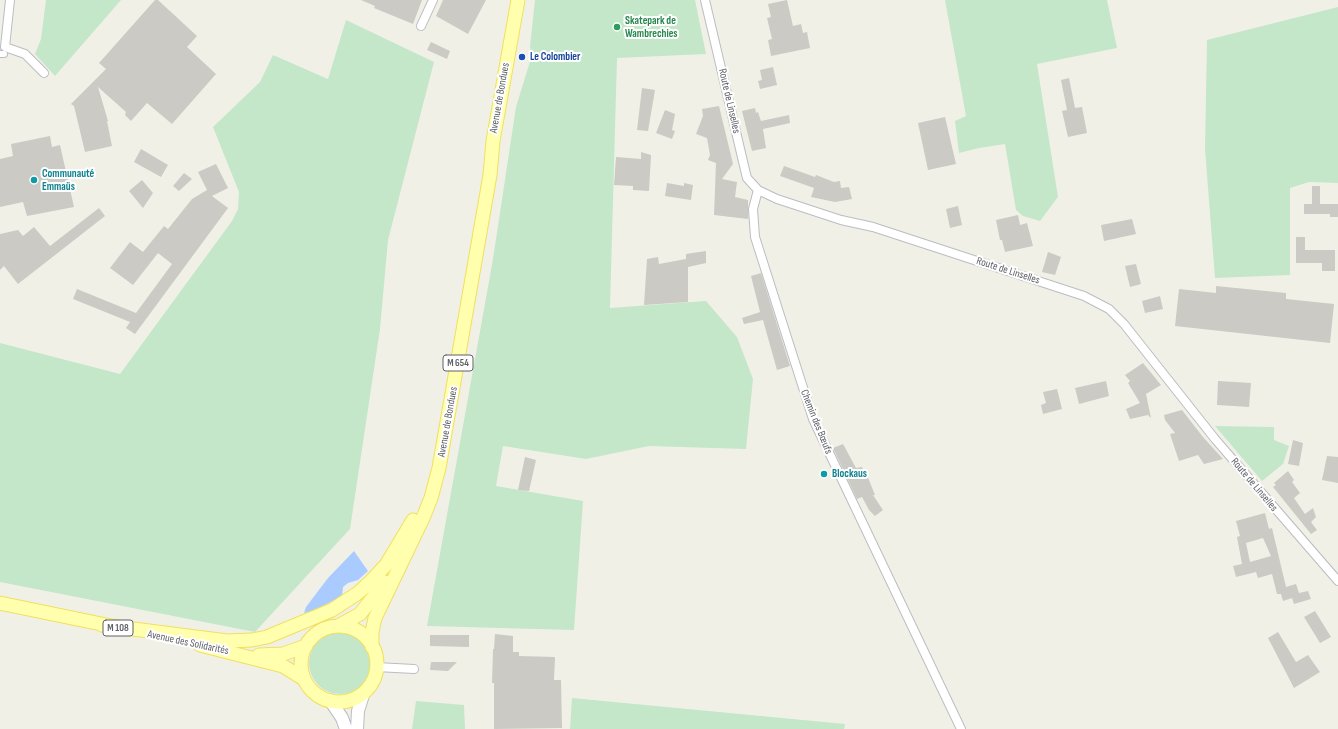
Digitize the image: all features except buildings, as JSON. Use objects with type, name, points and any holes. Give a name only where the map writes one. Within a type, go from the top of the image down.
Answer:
[{"type":"main road","name":"Avenue de Bondues","points":[[372,647],[372,632],[375,618],[431,498],[440,468],[490,175],[502,137],[516,56],[517,42],[515,21],[518,0]]},
{"type":"main road","points":[[102,625],[220,640],[252,640],[274,635],[332,610],[351,598],[370,582],[390,558],[415,518],[440,468]]},
{"type":"main road","name":"Avenue de Bondues","points":[[338,626],[360,614],[377,594],[409,547]]},
{"type":"main road","name":"Avenue des Solidarités","points":[[0,603],[235,653],[283,666],[304,679]]},
{"type":"main road","points":[[357,729],[358,711],[364,692],[374,678],[376,657],[372,647],[361,633],[350,628],[338,626],[327,628],[317,634],[306,646],[301,662],[304,679],[314,693],[330,700],[348,700],[364,692]]},
{"type":"main road","name":"Avenue des Solidarités","points":[[235,653],[277,655],[291,653],[306,646]]},
{"type":"main road","points":[[330,700],[342,718],[346,729]]},
{"type":"street","points":[[10,0],[5,47],[25,54],[44,73]]},
{"type":"street","points":[[421,26],[433,0]]},
{"type":"street","name":"Route de Linselles","points":[[705,0],[747,178],[758,190],[777,200],[819,214],[850,223],[873,227],[1084,296],[1109,309],[1124,324],[1212,434],[1338,581]]},
{"type":"street","name":"Chemin des Bœufs","points":[[758,190],[753,209],[755,237],[813,419],[961,729]]},
{"type":"street","points":[[376,667],[414,669]]},
{"type":"green space","points":[[46,0],[121,0],[55,76],[35,54],[41,39]]},
{"type":"green space","points":[[535,0],[695,0],[706,54],[617,58],[610,308],[706,301],[737,337],[753,379],[746,449],[649,446],[586,459],[503,446],[496,486],[583,501],[574,630],[427,626],[493,259],[516,107],[532,55],[530,46]]},
{"type":"green space","points":[[945,0],[1107,0],[1117,48],[1037,64],[1058,197],[1040,221],[1023,216],[1016,210],[1005,144],[959,153],[955,121],[966,116]]},
{"type":"green space","points":[[1338,7],[1338,183],[1309,182],[1290,188],[1290,275],[1215,278],[1205,149],[1207,40]]},
{"type":"green space","points":[[346,20],[434,62],[388,240],[380,329],[350,529],[255,632],[0,582],[0,343],[120,374],[232,221],[238,209],[239,192],[213,127],[260,82],[273,55],[328,79]]},
{"type":"green space","points":[[1215,426],[1274,427],[1274,440],[1289,446],[1283,464],[1262,481]]},
{"type":"green space","points":[[340,632],[352,635],[362,641],[368,651],[371,663],[368,675],[362,685],[352,691],[340,694],[328,691],[318,685],[312,675],[309,663],[312,651],[318,641],[328,635]]},
{"type":"green space","points":[[572,698],[845,724],[844,729],[570,729]]},
{"type":"green space","points":[[416,701],[464,705],[465,729],[412,729]]},
{"type":"water","points":[[354,551],[368,571],[358,580],[348,583],[343,587],[342,596],[313,611],[304,613],[306,607],[328,578]]},
{"type":"place","name":"Skatepark de Wambrechies","points":[[617,27]]},
{"type":"place","name":"Le Colombier","points":[[522,57]]},
{"type":"place","name":"Communauté Emmaüs","points":[[34,180]]},
{"type":"place","name":"Blockaus","points":[[824,474]]}]
